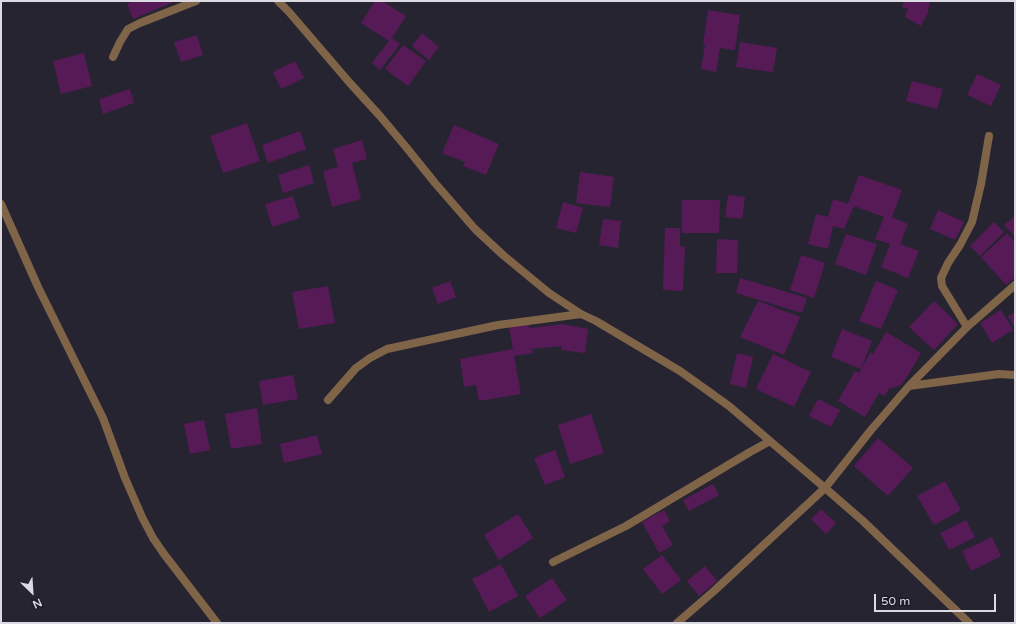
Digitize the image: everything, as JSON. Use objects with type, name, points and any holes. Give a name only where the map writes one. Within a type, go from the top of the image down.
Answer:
[{"type":"street","points":[[113,57],[128,29],[196,1]]},
{"type":"street","points":[[278,1],[380,116],[475,229],[503,255],[549,293],[581,314],[596,321],[680,371],[728,406],[863,521],[969,623]]},
{"type":"street","points":[[967,327],[942,286],[941,278],[972,222],[981,184],[988,136]]},
{"type":"street","points":[[1,204],[38,287],[103,418],[125,478],[142,517],[153,538],[164,554],[217,623]]},
{"type":"street","points":[[678,623],[826,488],[871,430],[909,386],[967,327],[1015,285]]},
{"type":"street","points":[[328,400],[356,368],[370,358],[387,349],[498,325],[581,314]]},
{"type":"street","points":[[909,386],[999,374],[1015,375]]},
{"type":"street","points":[[553,562],[626,526],[770,441]]},
{"type":"building","points":[[134,1],[176,1],[133,19],[127,4]]},
{"type":"building","points":[[375,1],[382,1],[406,16],[392,38],[400,44],[380,70],[372,63],[389,41],[361,23]]},
{"type":"building","points":[[904,1],[930,1],[928,12],[921,26],[905,17],[908,9],[902,7]]},
{"type":"building","points":[[708,10],[740,15],[735,50],[720,48],[716,72],[701,69]]},
{"type":"building","points":[[422,33],[439,47],[429,60],[412,46]]},
{"type":"building","points":[[197,35],[203,55],[181,62],[174,42]]},
{"type":"building","points":[[740,42],[777,48],[773,72],[736,67]]},
{"type":"building","points":[[403,45],[426,61],[408,86],[385,69]]},
{"type":"building","points":[[84,53],[92,86],[61,94],[53,61]]},
{"type":"building","points":[[295,61],[304,78],[281,89],[273,72]]},
{"type":"building","points":[[977,74],[1001,85],[991,106],[967,95]]},
{"type":"building","points":[[912,81],[943,89],[937,109],[906,101]]},
{"type":"building","points":[[130,89],[134,103],[103,114],[99,99]]},
{"type":"building","points":[[247,123],[260,161],[223,173],[210,136]]},
{"type":"building","points":[[454,125],[499,144],[486,175],[463,166],[465,162],[442,153]]},
{"type":"building","points":[[300,131],[306,149],[268,163],[262,145]]},
{"type":"building","points":[[362,140],[367,159],[352,163],[361,199],[332,207],[323,171],[338,167],[333,149]]},
{"type":"building","points":[[309,165],[314,183],[283,193],[278,175]]},
{"type":"building","points":[[580,172],[614,177],[610,207],[576,203]]},
{"type":"building","points":[[859,175],[902,190],[892,217],[908,224],[900,244],[919,251],[908,278],[881,267],[890,244],[875,239],[884,217],[854,206],[844,229],[833,226],[828,249],[808,244],[816,214],[828,217],[833,199],[848,204]]},
{"type":"building","points":[[728,195],[745,197],[742,219],[725,217]]},
{"type":"building","points":[[293,196],[300,218],[272,227],[265,204]]},
{"type":"building","points":[[682,200],[720,200],[719,233],[682,233]]},
{"type":"building","points":[[563,202],[583,208],[576,233],[556,228]]},
{"type":"building","points":[[938,210],[964,222],[955,240],[930,229]]},
{"type":"building","points":[[1015,216],[1015,237],[1004,225]]},
{"type":"building","points":[[603,219],[621,221],[618,248],[599,245]]},
{"type":"building","points":[[994,222],[1004,232],[980,256],[970,246]]},
{"type":"building","points":[[665,228],[680,228],[680,246],[685,247],[683,291],[663,290]]},
{"type":"building","points":[[1007,233],[1015,242],[1015,277],[1006,285],[981,257]]},
{"type":"building","points":[[846,234],[877,244],[866,275],[835,264]]},
{"type":"building","points":[[717,239],[738,240],[737,273],[716,273]]},
{"type":"building","points":[[801,255],[825,263],[814,298],[790,290]]},
{"type":"building","points":[[740,278],[807,298],[802,313],[736,293]]},
{"type":"building","points":[[450,281],[456,297],[438,304],[432,288]]},
{"type":"building","points":[[876,281],[898,290],[881,329],[859,321]]},
{"type":"building","points":[[328,286],[335,323],[299,329],[292,292]]},
{"type":"building","points":[[758,301],[800,317],[784,355],[740,337]]},
{"type":"building","points":[[934,301],[958,324],[934,350],[909,327]]},
{"type":"building","points":[[1001,310],[1013,330],[992,343],[980,323]]},
{"type":"building","points":[[1015,313],[1015,329],[1008,316]]},
{"type":"building","points":[[528,323],[529,328],[563,324],[588,329],[585,353],[561,350],[562,346],[532,349],[533,353],[514,356],[521,394],[479,401],[476,385],[464,387],[460,359],[513,349],[509,327]]},
{"type":"building","points":[[842,329],[872,341],[861,369],[831,357]]},
{"type":"building","points":[[886,332],[921,353],[901,385],[889,389],[885,396],[879,393],[865,417],[838,401],[855,371],[859,373],[870,353],[873,354]]},
{"type":"building","points":[[737,353],[753,357],[746,388],[730,384]]},
{"type":"building","points":[[773,354],[811,372],[794,407],[756,389]]},
{"type":"building","points":[[293,375],[298,399],[263,405],[259,381]]},
{"type":"building","points":[[818,399],[840,410],[831,427],[809,416]]},
{"type":"building","points":[[257,408],[262,444],[231,449],[225,414]]},
{"type":"building","points":[[591,414],[604,453],[570,464],[558,425]]},
{"type":"building","points":[[204,420],[210,450],[190,454],[184,424]]},
{"type":"building","points":[[317,435],[322,454],[284,463],[280,444]]},
{"type":"building","points":[[878,438],[913,468],[888,496],[854,466]]},
{"type":"building","points":[[555,450],[565,477],[545,485],[534,458]]},
{"type":"building","points":[[945,481],[961,510],[934,525],[917,496]]},
{"type":"building","points":[[713,484],[719,495],[689,511],[683,500]]},
{"type":"building","points":[[821,509],[836,523],[826,534],[811,519]]},
{"type":"building","points":[[664,510],[670,521],[662,526],[673,545],[659,553],[642,522]]},
{"type":"building","points":[[518,514],[533,538],[499,560],[484,535]]},
{"type":"building","points":[[966,520],[975,537],[949,550],[940,533]]},
{"type":"building","points":[[992,537],[1001,556],[971,571],[962,551]]},
{"type":"building","points":[[662,555],[681,580],[662,594],[643,569]]},
{"type":"building","points":[[501,564],[518,596],[489,612],[472,579]]},
{"type":"building","points":[[705,566],[717,581],[699,596],[687,581]]},
{"type":"building","points":[[552,578],[567,600],[540,618],[525,596]]}]
